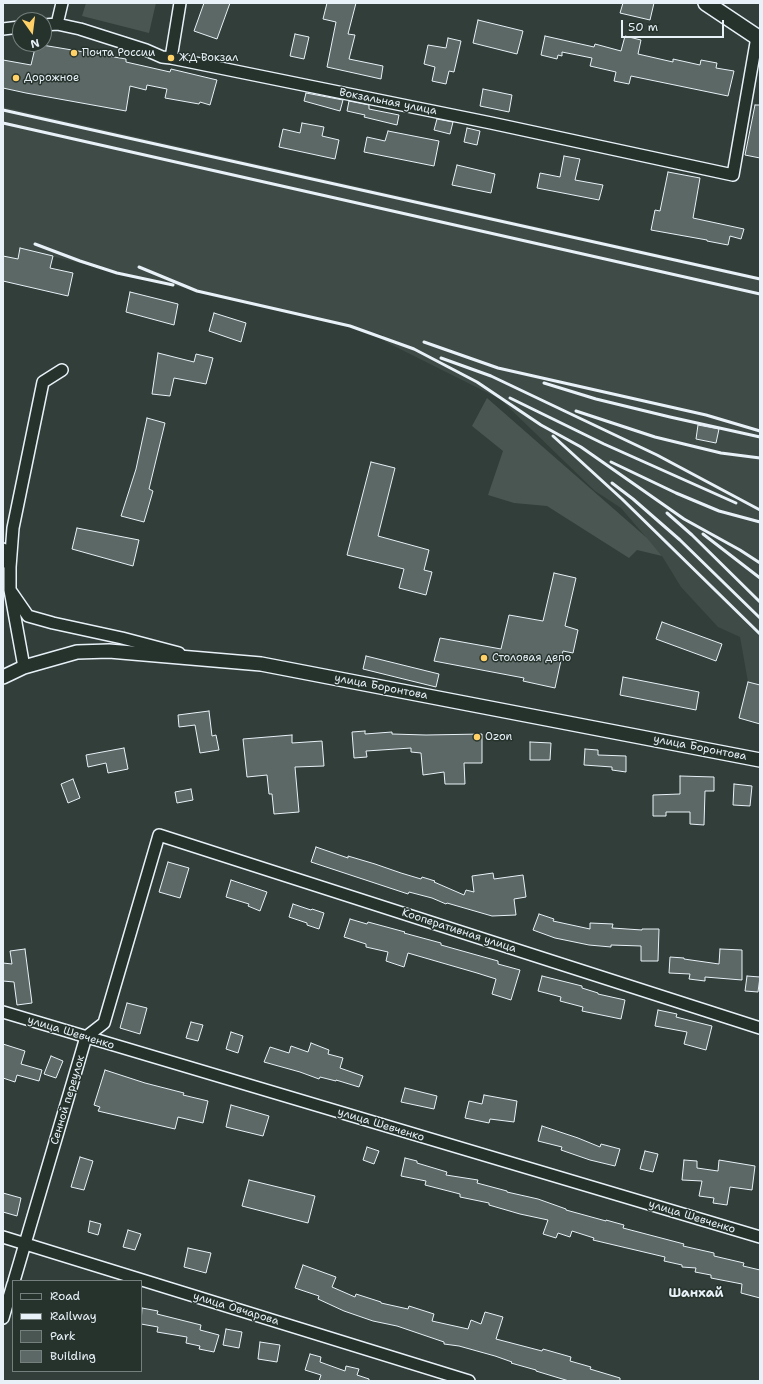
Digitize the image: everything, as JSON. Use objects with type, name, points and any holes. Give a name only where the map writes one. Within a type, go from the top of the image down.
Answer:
[{"type":"main road","points":[[706,3],[759,38]]},
{"type":"street","points":[[58,24],[62,3]]},
{"type":"street","points":[[171,58],[180,3]]},
{"type":"street","name":"Вокзальная улица","points":[[52,24],[58,24],[80,29],[146,50],[162,58],[171,58],[491,123],[733,175],[759,38]]},
{"type":"street","points":[[24,667],[10,590],[12,528],[43,382],[62,370]]},
{"type":"street","points":[[3,549],[10,567]]},
{"type":"street","points":[[10,590],[28,616],[208,660]]},
{"type":"street","name":"улица Боронтова","points":[[3,677],[24,667],[77,652],[116,652],[261,664],[760,760]]},
{"type":"street","name":"Кооперативная улица","points":[[86,1037],[104,1023],[159,835],[760,1028]]},
{"type":"street","name":"улица Шевченко","points":[[3,1012],[760,1237]]},
{"type":"street","name":"Сенной переулок","points":[[14,1280],[86,1037]]},
{"type":"street","name":"улица Овчарова","points":[[3,1237],[142,1280]]},
{"type":"street","name":"улица Овчарова","points":[[142,1280],[469,1381]]},
{"type":"street","name":"Сенной переулок","points":[[3,1318],[12,1286]]},
{"type":"shaded area","points":[[3,107],[760,277],[760,685],[748,682],[740,637],[718,627],[681,587],[662,556],[621,508],[595,491],[500,399],[386,342],[382,339],[383,335],[21,249],[18,259],[3,256]]},
{"type":"green space","points":[[86,3],[156,3],[149,33],[82,16]]},
{"type":"green space","points":[[487,398],[647,538],[662,556],[637,550],[629,558],[547,506],[514,503],[488,495],[503,451],[472,426]]},
{"type":"building","points":[[204,3],[230,3],[217,39],[194,31]]},
{"type":"building","points":[[327,3],[356,3],[348,34],[355,35],[349,59],[383,66],[381,79],[327,67],[336,22],[323,19]]},
{"type":"building","points":[[623,3],[654,3],[650,20],[620,13]]},
{"type":"building","points":[[478,20],[523,31],[517,54],[473,43]]},
{"type":"building","points":[[295,34],[309,37],[304,59],[290,56]]},
{"type":"building","points":[[545,36],[594,47],[595,44],[621,51],[625,36],[641,40],[638,54],[673,62],[673,59],[700,65],[701,60],[717,63],[716,68],[734,71],[728,96],[631,76],[629,84],[614,81],[616,72],[590,66],[592,58],[562,52],[562,56],[558,55],[557,59],[541,55]]},
{"type":"building","points":[[448,38],[461,41],[454,72],[449,71],[446,84],[432,81],[435,67],[424,64],[428,45],[446,48]]},
{"type":"building","points":[[52,47],[126,59],[126,62],[170,72],[171,69],[217,80],[210,105],[200,102],[199,104],[165,98],[167,89],[147,85],[146,90],[130,86],[126,111],[3,88],[3,60],[31,65],[34,52],[52,52]]},
{"type":"building","points":[[483,89],[512,95],[509,112],[480,106]]},
{"type":"building","points":[[306,93],[343,100],[340,111],[304,101]]},
{"type":"building","points":[[349,101],[369,105],[369,109],[399,115],[397,125],[347,111]]},
{"type":"building","points":[[755,105],[760,105],[760,158],[745,155]]},
{"type":"building","points":[[437,119],[453,122],[450,134],[434,130]]},
{"type":"building","points":[[302,123],[324,127],[322,136],[339,140],[335,159],[279,147],[283,129],[300,133]]},
{"type":"building","points":[[467,128],[480,131],[477,145],[464,142]]},
{"type":"building","points":[[388,131],[439,141],[434,166],[364,152],[367,137],[385,141]]},
{"type":"building","points":[[564,156],[580,159],[575,180],[603,185],[599,200],[537,188],[540,173],[560,177]]},
{"type":"building","points":[[457,165],[495,174],[491,193],[452,185]]},
{"type":"building","points":[[668,172],[700,178],[693,218],[744,229],[741,239],[730,236],[728,245],[651,230],[655,210],[660,211]]},
{"type":"building","points":[[20,248],[53,256],[50,268],[73,273],[68,296],[3,281],[3,256],[18,259]]},
{"type":"building","points":[[130,292],[178,304],[174,325],[126,312]]},
{"type":"building","points":[[214,313],[246,323],[241,342],[209,331]]},
{"type":"building","points":[[158,353],[194,362],[196,354],[213,358],[206,384],[174,378],[170,396],[152,394]]},
{"type":"building","points":[[147,418],[165,423],[149,489],[153,491],[144,522],[121,516],[136,469]]},
{"type":"building","points":[[698,425],[719,429],[716,443],[696,439]]},
{"type":"building","points":[[371,462],[395,468],[378,536],[429,550],[424,570],[432,572],[426,595],[399,588],[404,569],[347,555]]},
{"type":"building","points":[[77,528],[139,540],[133,566],[72,549]]},
{"type":"building","points":[[554,573],[576,578],[565,626],[578,630],[573,653],[563,651],[555,688],[523,681],[524,678],[434,661],[440,638],[501,649],[509,615],[543,621]]},
{"type":"building","points":[[662,622],[722,644],[716,661],[656,639]]},
{"type":"building","points":[[366,656],[439,674],[436,687],[363,669]]},
{"type":"building","points":[[623,677],[699,692],[696,710],[620,695]]},
{"type":"building","points":[[748,682],[760,685],[760,724],[739,718]]},
{"type":"building","points":[[209,711],[212,736],[216,735],[219,750],[200,753],[195,725],[179,727],[178,715]]},
{"type":"building","points":[[365,731],[365,734],[392,732],[392,734],[426,735],[482,734],[482,763],[464,763],[465,784],[445,784],[444,772],[423,775],[421,753],[411,752],[411,748],[366,751],[367,757],[354,758],[352,732]]},
{"type":"building","points":[[292,735],[292,743],[322,741],[324,766],[295,767],[299,812],[274,814],[272,794],[269,794],[267,775],[247,777],[243,739]]},
{"type":"building","points":[[530,742],[551,743],[550,760],[530,760]]},
{"type":"building","points":[[124,748],[128,769],[108,773],[106,763],[88,767],[86,755]]},
{"type":"building","points":[[585,749],[598,750],[598,755],[626,756],[626,772],[612,770],[612,767],[584,765]]},
{"type":"building","points":[[680,776],[714,777],[714,791],[705,791],[704,825],[690,824],[690,812],[666,812],[666,816],[653,816],[653,795],[680,794]]},
{"type":"building","points":[[73,779],[80,798],[68,803],[61,784]]},
{"type":"building","points":[[734,784],[752,786],[750,806],[733,805]]},
{"type":"building","points":[[191,789],[193,800],[177,803],[175,792]]},
{"type":"building","points":[[316,847],[421,879],[422,877],[435,881],[434,882],[464,895],[466,890],[474,892],[472,876],[493,873],[494,879],[523,875],[526,897],[514,899],[516,915],[492,916],[447,903],[446,904],[432,898],[409,892],[408,894],[311,862]]},
{"type":"building","points":[[168,862],[189,868],[180,898],[159,892]]},
{"type":"building","points":[[231,880],[267,892],[260,911],[248,906],[249,904],[226,897]]},
{"type":"building","points":[[293,904],[324,913],[319,929],[289,917]]},
{"type":"building","points":[[539,914],[554,919],[553,921],[590,929],[590,923],[613,924],[612,928],[642,930],[659,929],[658,961],[641,961],[641,946],[611,945],[611,947],[589,945],[555,938],[533,930]]},
{"type":"building","points":[[350,919],[367,924],[368,922],[405,932],[404,933],[441,943],[441,945],[498,961],[498,964],[520,970],[511,1000],[492,994],[496,979],[477,973],[408,953],[404,967],[386,961],[388,952],[366,947],[366,944],[344,937]]},
{"type":"building","points":[[25,949],[32,1003],[17,1005],[14,982],[3,981],[3,963],[12,964],[10,951]]},
{"type":"building","points":[[720,949],[742,950],[742,980],[705,977],[705,981],[689,979],[690,974],[669,973],[670,957],[719,964]]},
{"type":"building","points":[[542,976],[582,986],[582,988],[598,994],[625,1000],[621,1019],[582,1011],[583,1007],[560,1001],[561,997],[538,991]]},
{"type":"building","points":[[747,976],[760,977],[758,992],[745,991]]},
{"type":"building","points":[[127,1003],[147,1008],[140,1034],[120,1028]]},
{"type":"building","points":[[658,1010],[677,1014],[676,1017],[712,1026],[706,1050],[684,1044],[687,1032],[655,1026]]},
{"type":"building","points":[[191,1022],[203,1025],[198,1041],[186,1038]]},
{"type":"building","points":[[231,1032],[243,1036],[238,1053],[226,1049]]},
{"type":"building","points":[[311,1043],[329,1050],[328,1054],[343,1058],[340,1068],[363,1076],[359,1087],[336,1080],[320,1077],[319,1079],[264,1062],[270,1047],[289,1053],[291,1046],[308,1052]]},
{"type":"building","points":[[3,1044],[25,1051],[21,1064],[42,1070],[39,1081],[17,1075],[15,1082],[3,1078]]},
{"type":"building","points":[[51,1056],[63,1061],[56,1078],[44,1074]]},
{"type":"building","points":[[105,1070],[145,1083],[184,1093],[183,1095],[208,1101],[203,1123],[178,1117],[175,1129],[98,1111],[100,1107],[94,1105]]},
{"type":"building","points":[[405,1088],[437,1096],[434,1109],[401,1102]]},
{"type":"building","points":[[484,1095],[517,1101],[514,1122],[490,1119],[489,1123],[465,1118],[469,1101],[482,1104]]},
{"type":"building","points":[[231,1105],[269,1116],[263,1136],[226,1127]]},
{"type":"building","points":[[542,1126],[600,1147],[601,1144],[620,1149],[615,1166],[590,1160],[561,1150],[562,1147],[538,1141]]},
{"type":"building","points":[[367,1147],[379,1151],[374,1164],[363,1160]]},
{"type":"building","points":[[645,1151],[658,1154],[653,1172],[640,1169]]},
{"type":"building","points":[[80,1157],[93,1161],[84,1190],[71,1187]]},
{"type":"building","points":[[405,1158],[447,1172],[446,1175],[478,1180],[477,1183],[538,1199],[566,1210],[624,1225],[623,1228],[684,1244],[683,1246],[714,1253],[714,1256],[744,1263],[743,1266],[760,1270],[760,1298],[741,1293],[742,1284],[711,1278],[711,1275],[695,1272],[696,1268],[682,1267],[682,1265],[664,1261],[665,1257],[593,1240],[594,1238],[572,1231],[570,1237],[558,1233],[556,1238],[543,1234],[548,1220],[520,1214],[489,1205],[489,1203],[460,1197],[460,1194],[425,1185],[426,1181],[401,1176]]},
{"type":"building","points":[[684,1160],[697,1161],[697,1168],[718,1171],[719,1160],[755,1166],[752,1190],[730,1187],[727,1205],[713,1203],[714,1198],[699,1196],[702,1181],[682,1180]]},
{"type":"building","points":[[249,1180],[315,1196],[308,1223],[242,1206]]},
{"type":"building","points":[[3,1193],[21,1198],[17,1216],[3,1212]]},
{"type":"building","points":[[90,1221],[101,1224],[98,1235],[88,1232]]},
{"type":"building","points":[[128,1230],[141,1234],[135,1250],[123,1247]]},
{"type":"building","points":[[188,1248],[211,1253],[206,1273],[184,1267]]},
{"type":"building","points":[[303,1265],[336,1277],[332,1287],[355,1297],[356,1294],[381,1303],[408,1309],[409,1306],[434,1314],[432,1321],[468,1329],[471,1320],[481,1324],[485,1312],[503,1317],[496,1339],[542,1351],[543,1349],[571,1357],[570,1361],[620,1378],[620,1381],[569,1381],[511,1363],[512,1362],[495,1356],[459,1346],[444,1344],[444,1342],[397,1326],[373,1321],[344,1311],[318,1299],[319,1296],[295,1288]]},
{"type":"building","points":[[142,1308],[158,1311],[157,1314],[201,1325],[200,1330],[219,1335],[214,1352],[199,1349],[200,1346],[186,1343],[187,1337],[157,1332],[158,1327],[142,1324]]},
{"type":"building","points":[[226,1329],[242,1332],[239,1348],[223,1345]]},
{"type":"building","points":[[260,1342],[280,1345],[277,1362],[258,1359]]},
{"type":"building","points":[[310,1354],[321,1357],[320,1362],[345,1371],[346,1366],[359,1369],[357,1375],[369,1379],[369,1381],[319,1381],[321,1375],[305,1370]]},
{"type":"railway","points":[[3,110],[760,279]]},
{"type":"railway","points":[[3,123],[760,294]]},
{"type":"railway","points":[[35,244],[117,273],[173,285]]},
{"type":"railway","points":[[139,267],[197,291],[350,326],[414,349],[477,382],[541,425],[581,447],[684,519],[740,550],[760,563]]},
{"type":"railway","points":[[424,342],[498,368],[706,415],[760,431]]},
{"type":"railway","points":[[441,358],[491,376],[657,455],[760,510]]},
{"type":"railway","points":[[544,383],[596,399],[760,437]]},
{"type":"railway","points":[[510,398],[604,444],[736,503]]},
{"type":"railway","points":[[576,411],[655,437],[721,453],[760,458]]},
{"type":"railway","points":[[553,436],[622,499],[760,634]]},
{"type":"railway","points":[[611,462],[676,493],[719,511],[760,522]]},
{"type":"railway","points":[[612,483],[633,499],[680,540],[760,618]]},
{"type":"railway","points":[[667,513],[692,535],[760,602]]},
{"type":"railway","points":[[703,534],[760,578]]},
{"type":"place","name":"Почта России","points":[[74,53]]},
{"type":"place","name":"ЖД Вокзал","points":[[171,58]]},
{"type":"place","name":"Дорожное","points":[[16,78]]},
{"type":"place","name":"Столовая депо","points":[[484,658]]},
{"type":"place","name":"Ozon","points":[[477,737]]},
{"type":"district","name":"Шанхай","points":[[696,1294]]}]
